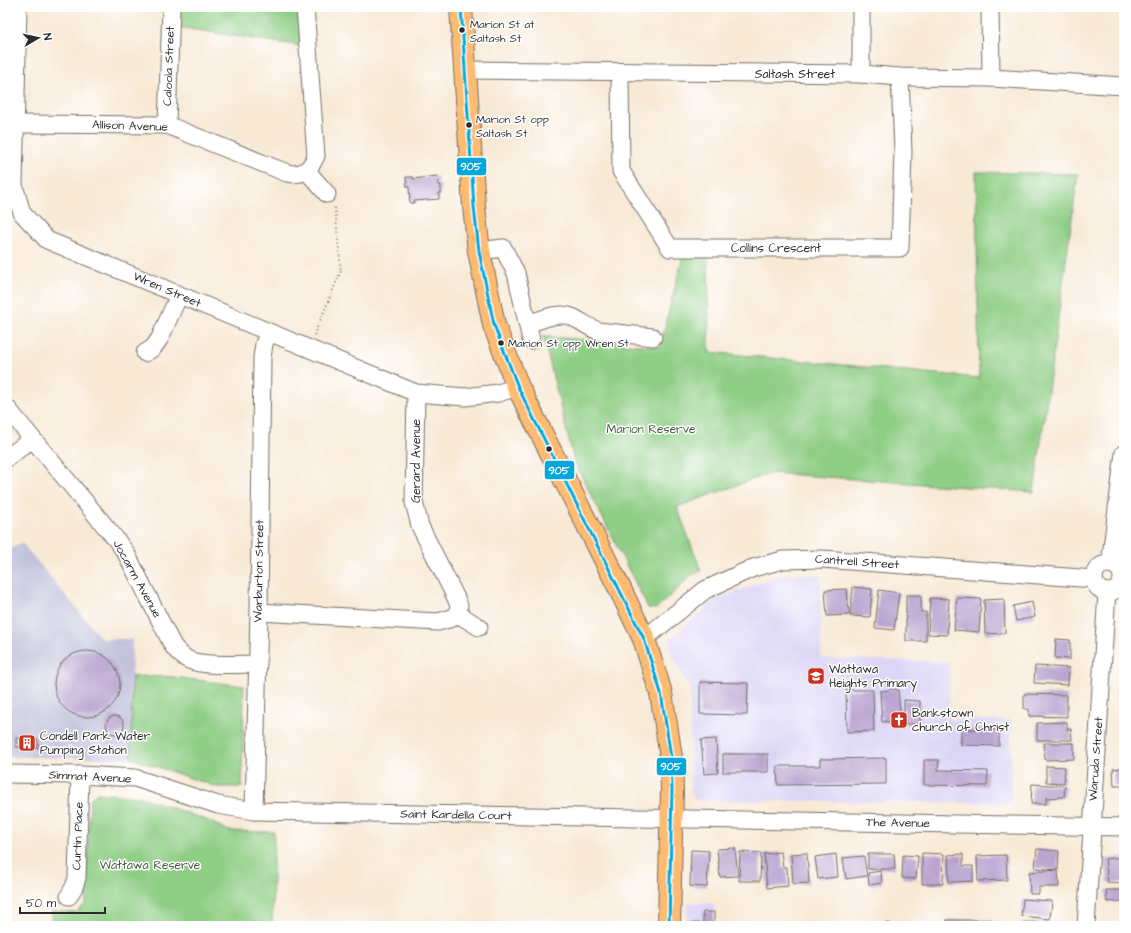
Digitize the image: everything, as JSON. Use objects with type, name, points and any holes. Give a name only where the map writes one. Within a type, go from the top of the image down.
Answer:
[{"type":"main road","points":[[461,7],[474,207],[479,252],[494,325],[518,387],[644,639],[661,693],[671,757],[672,819],[669,926]]},
{"type":"street","name":"Wren Street","points":[[18,7],[14,184],[22,213],[47,240],[416,393],[465,397],[498,393],[518,387]]},
{"type":"street","name":"Caloola Street","points":[[167,125],[171,7]]},
{"type":"street","points":[[305,7],[316,156],[312,164],[306,170],[327,194]]},
{"type":"street","points":[[861,7],[861,74]]},
{"type":"street","points":[[990,7],[991,78]]},
{"type":"street","name":"Saltash Street","points":[[465,70],[861,74],[900,77],[991,78],[1124,86]]},
{"type":"street","name":"Collins Crescent","points":[[620,72],[621,171],[670,248],[900,248],[902,152],[900,77]]},
{"type":"street","name":"Allison Avenue","points":[[16,124],[167,125],[287,174],[297,175],[306,170]]},
{"type":"street","points":[[479,252],[504,248],[516,273],[530,332],[556,316],[570,316],[598,331],[653,337]]},
{"type":"street","points":[[145,353],[153,348],[160,338],[179,295]]},
{"type":"street","name":"Warburton Street","points":[[247,810],[258,664],[262,358],[264,344],[269,332]]},
{"type":"street","name":"Gerard Avenue","points":[[416,393],[414,502],[420,526],[456,598],[459,606],[458,614]]},
{"type":"street","name":"Jocarm Avenue","points":[[7,408],[126,553],[173,646],[178,652],[189,660],[202,664],[258,664]]},
{"type":"street","points":[[7,458],[32,439]]},
{"type":"street","points":[[1110,564],[1124,453]]},
{"type":"street","name":"Cantrell Street","points":[[644,639],[705,590],[753,568],[784,560],[829,560],[1094,579]]},
{"type":"street","points":[[1106,563],[1110,564],[1114,565],[1120,571],[1123,579],[1115,590],[1107,592],[1099,589],[1096,586],[1094,579],[1095,571],[1098,567],[1106,563]]},
{"type":"street","name":"Waruda Street","points":[[1086,926],[1107,592]]},
{"type":"street","points":[[259,612],[438,622],[452,618],[458,614],[478,627]]},
{"type":"street","name":"Simmat Avenue","points":[[7,774],[80,775],[135,778],[218,806],[247,810]]},
{"type":"street","name":"Curtin Place","points":[[69,896],[74,887],[76,878],[80,775]]},
{"type":"street","name":"Saint Kardella Court","points":[[247,810],[672,819]]},
{"type":"street","name":"The Avenue","points":[[672,819],[1124,827]]},
{"type":"path","points":[[308,348],[341,271],[335,208],[327,194]]},
{"type":"shaded area","points":[[21,542],[102,639],[132,639],[131,758],[7,757],[7,552]]},
{"type":"shaded area","name":"Wattawa Heights Primary","points":[[784,574],[821,575],[821,658],[949,662],[949,720],[1011,720],[1011,803],[695,800],[691,792],[690,690],[669,649],[671,638],[716,599]]},
{"type":"shaded area","points":[[688,903],[714,903],[714,926],[686,926]]},
{"type":"green space","points":[[177,7],[298,7],[301,46],[177,27]]},
{"type":"green space","name":"Marion Reserve","points":[[976,172],[1078,174],[1034,492],[771,473],[677,507],[701,571],[692,575],[656,609],[648,608],[574,461],[543,336],[660,347],[684,251],[708,251],[709,352],[979,378]]},
{"type":"green space","points":[[132,676],[174,677],[244,686],[242,787],[217,787],[131,758]]},
{"type":"green space","name":"Wattawa Reserve","points":[[97,793],[141,797],[204,819],[229,831],[274,832],[272,926],[52,926],[52,911],[76,913],[86,903],[90,799]]},
{"type":"building","points":[[437,176],[438,185],[441,185],[439,199],[414,201],[414,203],[410,203],[409,187],[407,187],[406,177],[413,177],[413,179]]},
{"type":"building","points":[[853,587],[872,589],[870,617],[850,616]]},
{"type":"building","points":[[847,589],[849,615],[827,616],[825,590]]},
{"type":"building","points":[[879,590],[899,593],[894,630],[875,628]]},
{"type":"building","points":[[906,595],[921,595],[921,612],[926,612],[926,641],[906,641]]},
{"type":"building","points":[[930,598],[949,599],[947,635],[928,634]]},
{"type":"building","points":[[957,598],[981,599],[979,632],[954,630]]},
{"type":"building","points":[[1004,599],[1005,633],[985,634],[984,600]]},
{"type":"building","points":[[1032,602],[1035,617],[1016,621],[1013,606]]},
{"type":"building","points":[[1056,639],[1070,640],[1070,659],[1055,658]]},
{"type":"building","points":[[81,651],[93,651],[105,656],[115,666],[120,678],[118,697],[105,712],[93,717],[81,717],[69,712],[59,702],[54,690],[54,678],[59,666],[69,656]]},
{"type":"building","points":[[1035,666],[1069,668],[1068,685],[1034,683]]},
{"type":"building","points":[[700,682],[748,683],[747,715],[700,714]]},
{"type":"building","points":[[898,689],[901,721],[882,722],[880,691]]},
{"type":"building","points":[[846,690],[873,690],[874,731],[847,732]]},
{"type":"building","points":[[1024,694],[1067,695],[1067,717],[1029,716],[1029,709],[1024,709]]},
{"type":"building","points":[[904,700],[920,701],[920,724],[904,724]]},
{"type":"building","points":[[115,716],[121,719],[124,725],[121,731],[115,734],[109,731],[106,725],[109,719]]},
{"type":"building","points":[[1067,722],[1067,729],[1071,729],[1072,740],[1037,740],[1037,723]]},
{"type":"building","points":[[961,729],[999,730],[999,746],[961,745]]},
{"type":"building","name":"Condell Park Water Pumping Station","points":[[16,738],[38,739],[38,748],[16,747]]},
{"type":"building","points":[[716,739],[718,773],[704,774],[701,740]]},
{"type":"building","points":[[1044,743],[1074,743],[1074,759],[1045,760]]},
{"type":"building","points":[[723,754],[768,754],[768,772],[723,772]]},
{"type":"building","points":[[886,758],[886,784],[778,785],[777,766],[820,766],[820,759]]},
{"type":"building","points":[[924,760],[939,760],[938,770],[988,771],[987,786],[924,785]]},
{"type":"building","points":[[1046,766],[1065,767],[1064,783],[1046,782]]},
{"type":"building","points":[[1124,768],[1124,786],[1114,786],[1113,769]]},
{"type":"building","points":[[1032,784],[1065,786],[1064,797],[1046,798],[1046,804],[1031,804]]},
{"type":"building","points":[[735,848],[738,876],[720,877],[717,849]]},
{"type":"building","points":[[1037,849],[1059,851],[1058,870],[1035,868]]},
{"type":"building","points":[[691,850],[709,851],[707,887],[690,886]]},
{"type":"building","points":[[740,852],[761,853],[760,881],[739,881]]},
{"type":"building","points":[[781,852],[783,867],[787,867],[788,886],[767,888],[764,854]]},
{"type":"building","points":[[807,853],[809,883],[793,884],[791,854]]},
{"type":"building","points":[[922,853],[944,854],[943,884],[922,884]]},
{"type":"building","points":[[836,854],[838,877],[818,879],[815,857]]},
{"type":"building","points":[[868,854],[894,854],[895,869],[868,869]]},
{"type":"building","points":[[963,854],[963,866],[973,866],[973,881],[949,882],[948,855]]},
{"type":"building","points":[[903,855],[918,856],[916,879],[902,878]]},
{"type":"building","points":[[1006,855],[1007,880],[978,881],[977,856]]},
{"type":"building","points":[[864,856],[867,876],[846,879],[843,858]]},
{"type":"building","points":[[1123,857],[1124,882],[1108,883],[1105,859]]},
{"type":"building","points":[[1058,870],[1059,887],[1039,887],[1039,894],[1030,894],[1029,872]]},
{"type":"building","points":[[881,871],[882,883],[869,885],[868,873]]},
{"type":"building","points":[[1106,890],[1124,890],[1124,901],[1107,902]]},
{"type":"building","points":[[1023,899],[1052,901],[1050,919],[1021,916]]},
{"type":"building","points":[[703,912],[714,912],[714,926],[688,926],[688,923],[703,923]]},
{"type":"building","points":[[947,920],[992,920],[992,926],[947,926]]},
{"type":"building","points":[[1059,922],[1059,926],[1023,926],[1023,923]]},
{"type":"building","points":[[890,923],[890,926],[867,926],[867,924]]},
{"type":"transit line","name":"905","points":[[461,7],[474,207],[479,251],[494,325],[518,387],[644,639],[661,693],[671,757],[672,789],[669,926]]},
{"type":"place","name":"Marion St at Saltash St","points":[[462,30]]},
{"type":"place","name":"Marion St opp Saltash St","points":[[469,125]]},
{"type":"place","name":"Marion St opp Wren St","points":[[501,343]]},
{"type":"place","name":"Wattawa Heights Primary","points":[[816,676]]},
{"type":"place","name":"Bankstown church of Christ","points":[[899,720]]},
{"type":"place","name":"Condell Park Water Pumping Station","points":[[27,743]]}]
